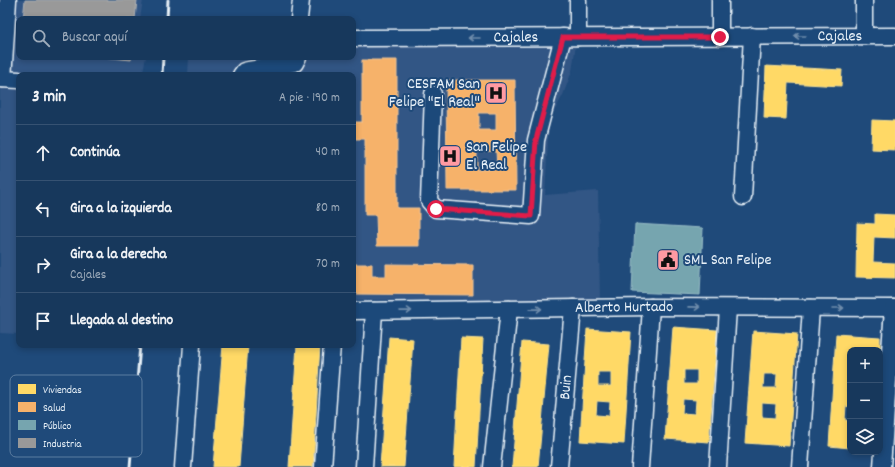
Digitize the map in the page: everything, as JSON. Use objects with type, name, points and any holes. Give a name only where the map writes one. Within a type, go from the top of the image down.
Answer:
[{"type":"street","points":[[7,79],[8,0]]},
{"type":"street","points":[[300,16],[301,0]]},
{"type":"street","points":[[432,94],[428,201],[436,209],[531,216],[536,140],[570,37],[578,0]]},
{"type":"street","points":[[720,0],[720,37]]},
{"type":"street","points":[[864,0],[864,36]]},
{"type":"street","points":[[743,197],[752,36]]},
{"type":"street","name":"Cajales","points":[[356,38],[895,36]]},
{"type":"street","points":[[243,72],[259,67],[280,66],[295,63],[296,60]]},
{"type":"street","points":[[640,467],[652,307]]},
{"type":"street","name":"Alberto Hurtado","points":[[356,312],[374,318],[509,309],[652,307],[894,308]]},
{"type":"street","name":"Buin","points":[[559,467],[573,308]]},
{"type":"street","points":[[718,467],[728,308]]},
{"type":"street","points":[[800,467],[811,308]]},
{"type":"street","points":[[882,467],[894,308]]},
{"type":"street","points":[[492,467],[509,309]]},
{"type":"street","points":[[364,467],[374,318]]},
{"type":"street","points":[[183,467],[192,348]]},
{"type":"street","points":[[323,467],[332,348]]},
{"type":"shaded area","points":[[0,0],[143,0],[140,16],[16,16],[16,60],[145,60],[143,72],[16,72],[16,334],[0,333]]},
{"type":"shaded area","name":"San Felipe El Real","points":[[576,44],[572,71],[563,95],[549,121],[545,195],[598,191],[600,302],[356,300],[356,72],[188,72],[189,60],[356,60],[356,45]]},
{"type":"building: Viviendas","points":[[766,66],[842,70],[841,86],[788,83],[786,119],[764,118]]},
{"type":"building: Viviendas","points":[[872,120],[895,121],[895,150],[871,149]]},
{"type":"building: Viviendas","points":[[875,214],[895,215],[895,238],[874,237],[873,262],[895,263],[895,278],[856,277],[857,223],[875,224]]},
{"type":"building: Viviendas","points":[[673,327],[717,330],[709,442],[665,439]],"holes":[[[684,370],[697,370],[697,384],[684,384]],[[683,399],[696,400],[695,414],[682,413]]]},
{"type":"building: Viviendas","points":[[587,329],[631,332],[624,444],[580,441]],"holes":[[[598,372],[611,372],[611,386],[598,386]],[[597,401],[610,402],[609,416],[596,415]]]},
{"type":"building: Viviendas","points":[[753,331],[797,334],[789,446],[745,443]],"holes":[[[764,374],[777,374],[776,388],[763,388]],[[762,403],[776,404],[775,418],[762,417]]]},
{"type":"building: Viviendas","points":[[836,334],[880,337],[880,347],[847,347],[847,406],[845,420],[847,420],[847,448],[829,446]]},
{"type":"building: Viviendas","points":[[389,337],[413,339],[404,467],[380,467]]},
{"type":"building: Viviendas","points":[[461,338],[483,339],[476,467],[454,467]]},
{"type":"building: Viviendas","points":[[522,342],[549,344],[538,467],[512,467]]},
{"type":"building: Viviendas","points":[[223,348],[248,348],[239,467],[213,467]]},
{"type":"building: Viviendas","points":[[297,348],[320,348],[313,467],[289,467]]},
{"type":"building: Salud","points":[[362,60],[397,60],[397,208],[419,208],[419,246],[377,246],[376,215],[365,215],[365,139],[356,139],[356,122],[362,122]]},
{"type":"building: Salud","points":[[446,80],[515,80],[516,190],[447,190]],"holes":[[[479,113],[496,113],[496,130],[479,130]],[[496,151],[497,169],[477,170],[477,152]]]},
{"type":"building: Salud","points":[[356,264],[372,264],[372,276],[386,276],[386,264],[473,265],[473,295],[356,294]]},
{"type":"building: Público","name":"SML San Felipe","points":[[635,224],[703,228],[700,295],[632,292]]},
{"type":"building: Industria","points":[[25,0],[137,0],[135,16],[23,16]]},
{"type":"railway","points":[[167,16],[168,0]]},
{"type":"railway","points":[[162,72],[163,60]]},
{"type":"railway","points":[[138,375],[140,348]]},
{"type":"railway","points":[[130,467],[131,457]]},
{"type":"place","name":"CESFAM San Felipe \"El Real\"","points":[[496,93]]},
{"type":"place","name":"San Felipe El Real","points":[[450,156]]},
{"type":"place","name":"SML San Felipe","points":[[668,260]]},
{"type":"route","points":[[436,209],[531,216],[536,140],[563,37],[720,37]]}]
